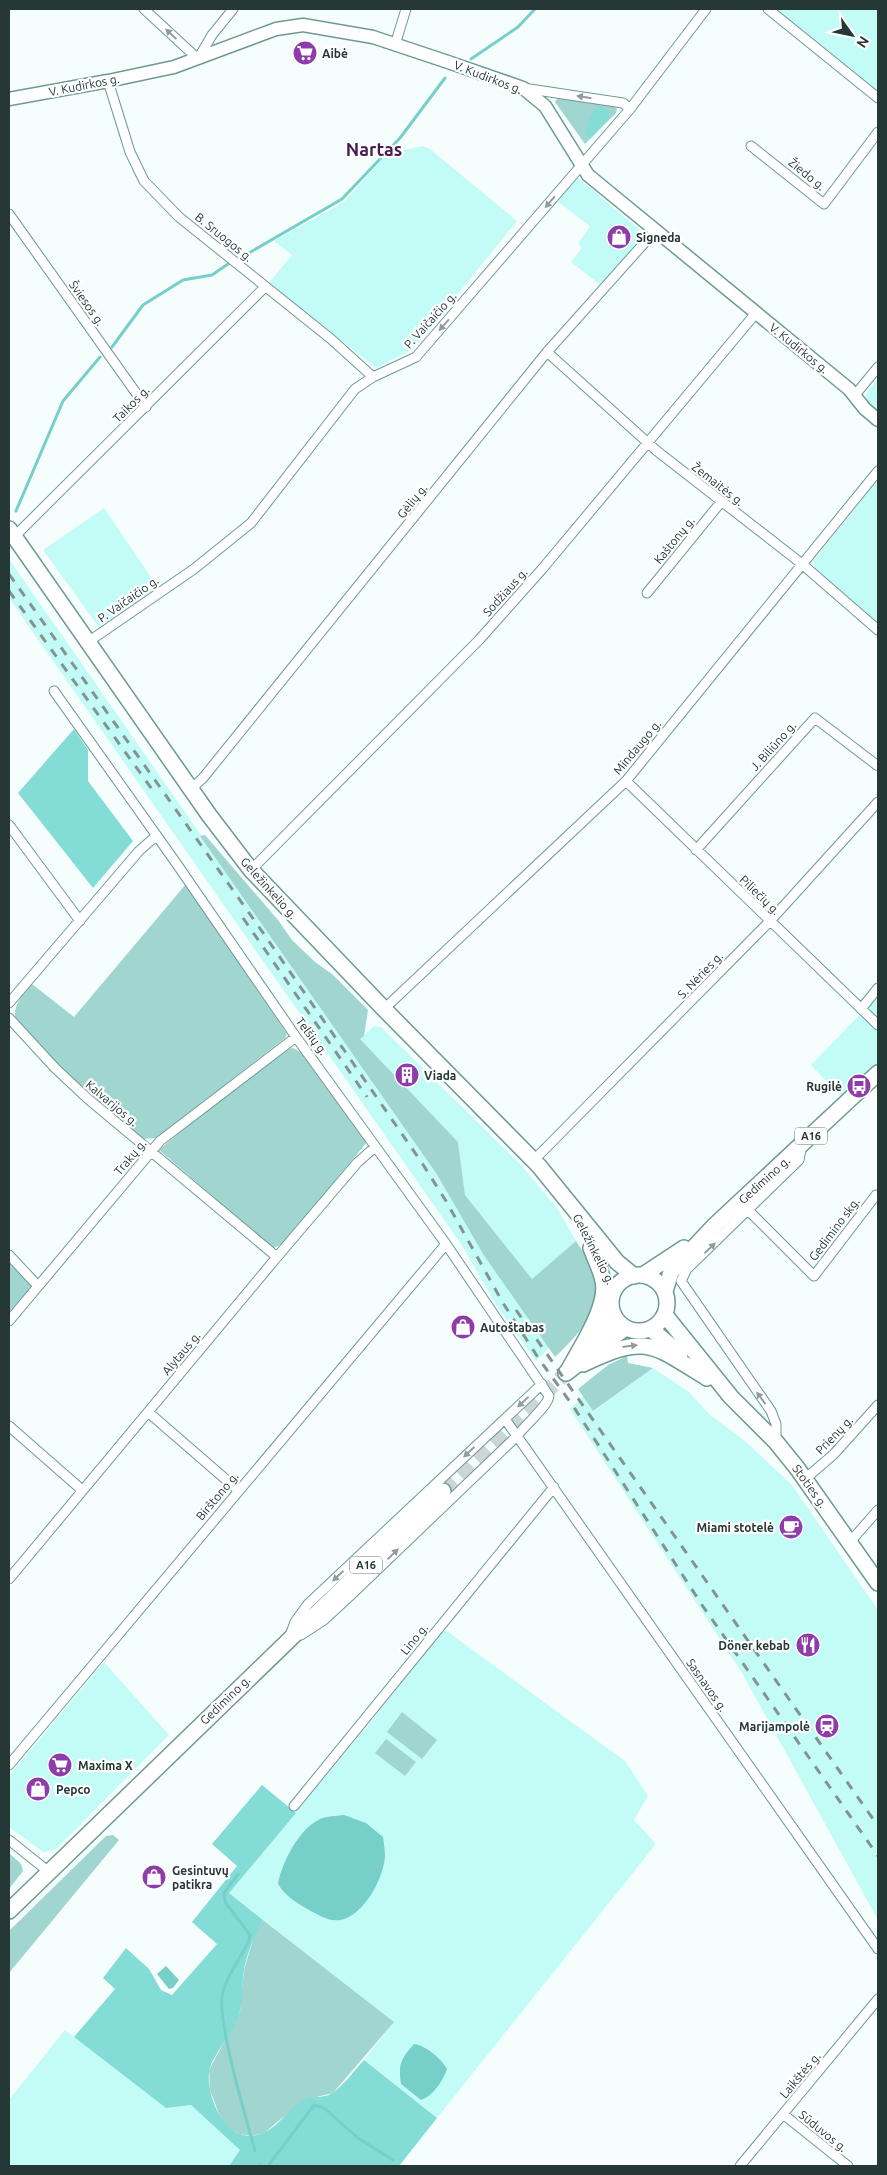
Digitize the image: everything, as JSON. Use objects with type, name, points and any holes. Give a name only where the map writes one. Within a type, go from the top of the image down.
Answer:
[{"type":"main road","name":"V. Kudirkos g.","points":[[9,99],[108,81],[198,59],[276,29],[303,26],[364,35],[396,44],[523,88],[545,106],[588,175],[855,395],[865,409],[878,420]]},
{"type":"main road","name":"Geležinkelio g.","points":[[12,533],[191,789],[251,870],[384,1009],[534,1160],[595,1232],[617,1262],[639,1275]]},
{"type":"main road","name":"Gedimino g.","points":[[665,1292],[671,1272],[715,1225],[878,1073]]},
{"type":"main road","name":"Geležinkelio g.","points":[[574,1209],[591,1248],[607,1270],[615,1290]]},
{"type":"main road","name":"Gedimino g.","points":[[639,1275],[662,1264],[715,1225]]},
{"type":"main road","points":[[567,1372],[593,1324],[604,1290],[604,1282],[591,1248]]},
{"type":"main road","points":[[639,1275],[660,1284],[665,1292],[667,1307],[665,1315],[651,1329],[634,1331],[625,1328],[614,1315],[611,1307],[615,1290],[626,1278],[639,1275]]},
{"type":"main road","points":[[580,1360],[614,1315]]},
{"type":"main road","name":"Stoties g.","points":[[665,1315],[731,1397],[776,1442],[805,1478],[878,1583]]},
{"type":"main road","points":[[567,1372],[580,1360],[625,1328]]},
{"type":"main road","name":"Stoties g.","points":[[651,1329],[731,1397]]},
{"type":"main road","points":[[567,1372],[621,1347],[640,1345],[658,1349],[707,1378]]},
{"type":"main road","name":"Gedimino g.","points":[[9,1911],[443,1491]]},
{"type":"street","points":[[144,9],[198,59],[212,35],[233,9]]},
{"type":"street","points":[[396,44],[406,9]]},
{"type":"street","name":"P. Vaičaičio g.","points":[[88,642],[194,569],[250,522],[355,389],[373,377],[416,357],[630,108],[706,9]]},
{"type":"street","points":[[768,9],[878,98]]},
{"type":"street","name":"B. Sruogos g.","points":[[108,81],[128,143],[144,181],[179,217],[332,339],[373,377]]},
{"type":"street","points":[[523,88],[623,103],[630,108]]},
{"type":"street","points":[[545,106],[556,93]]},
{"type":"street","name":"Žiedo g.","points":[[751,146],[824,204],[878,132]]},
{"type":"street","name":"Šviesos g.","points":[[9,214],[146,407]]},
{"type":"street","name":"Gėlių g.","points":[[191,789],[204,778],[547,352],[655,231]]},
{"type":"street","name":"Taikos g.","points":[[12,533],[146,407],[265,287]]},
{"type":"street","name":"Sodžiaus g.","points":[[251,870],[479,640],[572,536],[756,313]]},
{"type":"street","name":"Žemaitės g.","points":[[547,352],[648,443],[802,564],[878,630]]},
{"type":"street","points":[[855,395],[878,367]]},
{"type":"street","name":"Mindaugo g.","points":[[384,1009],[626,781],[878,471]]},
{"type":"street","name":"Kaštonų g.","points":[[647,593],[721,502]]},
{"type":"street","name":"Telšių g.","points":[[54,690],[296,1037],[446,1244],[542,1384],[549,1396],[548,1401],[529,1420],[518,1435]]},
{"type":"street","name":"J. Biliūno g.","points":[[696,850],[815,718],[878,766]]},
{"type":"street","name":"Piliečių g.","points":[[626,781],[878,1025]]},
{"type":"street","name":"S. Nėries g.","points":[[534,1160],[770,921],[878,802]]},
{"type":"street","points":[[9,825],[80,921]]},
{"type":"street","points":[[9,1003],[139,851],[156,836]]},
{"type":"street","points":[[861,1009],[878,988]]},
{"type":"street","name":"Kalvarijos g.","points":[[9,1018],[69,1082],[277,1257]]},
{"type":"street","name":"Trakų g.","points":[[9,1321],[150,1151],[174,1130],[296,1037]]},
{"type":"street","points":[[776,1442],[776,1424],[771,1411],[681,1281],[686,1269],[799,1160],[802,1145]]},
{"type":"street","name":"Alytaus g.","points":[[9,1578],[277,1257],[357,1163],[375,1147]]},
{"type":"street","name":"Gedimino skg.","points":[[748,1210],[814,1276],[876,1195]]},
{"type":"street","name":"Birštono g.","points":[[9,1765],[446,1244]]},
{"type":"street","points":[[9,1255],[38,1286]]},
{"type":"street","points":[[289,1639],[296,1622],[308,1604],[542,1384]]},
{"type":"street","name":"Prienų g.","points":[[805,1478],[834,1454],[878,1406]]},
{"type":"street","points":[[148,1412],[238,1490]]},
{"type":"street","name":"Sasnavos g.","points":[[505,1419],[878,1949]]},
{"type":"street","points":[[9,1426],[82,1490]]},
{"type":"street","points":[[289,1639],[308,1632],[324,1620],[518,1435]]},
{"type":"street","name":"Lino g.","points":[[294,1806],[554,1487]]},
{"type":"street","points":[[850,1542],[878,1510]]},
{"type":"street","points":[[9,1840],[49,1872]]},
{"type":"street","name":"Laikštės g.","points":[[740,2166],[878,1999]]},
{"type":"street","name":"Sūduvos g.","points":[[783,2114],[848,2166]]},
{"type":"shaded area","points":[[768,9],[878,9],[878,94]]},
{"type":"shaded area","points":[[558,97],[612,105],[617,109],[616,113],[585,144],[555,102]]},
{"type":"shaded area","points":[[599,106],[608,110],[610,116],[591,138],[586,134],[588,126],[591,115]]},
{"type":"shaded area","points":[[423,146],[430,149],[517,221],[413,349],[376,368],[269,283],[292,255],[274,241],[344,202],[388,153]]},
{"type":"shaded area","points":[[577,177],[647,236],[602,286],[571,262],[582,248],[578,244],[590,226],[557,201]]},
{"type":"shaded area","points":[[878,378],[878,412],[867,401],[866,395]]},
{"type":"shaded area","points":[[878,480],[878,624],[817,574],[813,561]]},
{"type":"shaded area","points":[[104,508],[159,589],[101,630],[43,550]]},
{"type":"shaded area","points":[[9,559],[436,1173],[483,1254],[549,1348],[536,1361],[497,1306],[461,1244],[9,598]]},
{"type":"shaded area","points":[[74,729],[88,750],[88,781],[133,841],[93,888],[18,793]]},
{"type":"shaded area","points":[[205,835],[278,920],[292,940],[315,962],[332,974],[368,1010],[364,1036],[360,1039],[458,1142],[465,1195],[532,1279],[576,1241],[596,1275],[597,1298],[593,1310],[580,1331],[555,1357],[483,1254],[436,1173],[200,836]]},
{"type":"shaded area","points":[[186,884],[287,1034],[285,1038],[156,1138],[142,1139],[73,1081],[15,1017],[15,1012],[20,999],[32,984],[74,1017]]},
{"type":"shaded area","points":[[878,996],[878,1065],[843,1099],[811,1065]]},
{"type":"shaded area","points":[[374,1026],[381,1027],[521,1165],[557,1208],[576,1241],[532,1279],[465,1195],[458,1142],[360,1039]]},
{"type":"shaded area","points":[[293,1048],[302,1053],[367,1142],[283,1244],[273,1248],[159,1150],[221,1098],[285,1050]]},
{"type":"shaded area","points":[[9,1257],[38,1286],[9,1321]]},
{"type":"shaded area","points":[[627,1356],[628,1363],[653,1368],[593,1411],[578,1389],[608,1365]]},
{"type":"shaded area","points":[[653,1368],[689,1392],[710,1415],[745,1441],[792,1485],[878,1610],[878,1920],[742,1673],[570,1409],[583,1396],[594,1411]]},
{"type":"shaded area","points":[[444,1629],[625,1761],[648,1796],[634,1820],[656,1844],[437,2118],[364,2060],[394,2022],[229,1893],[373,1719]]},
{"type":"shaded area","points":[[104,1662],[169,1735],[55,1850],[43,1852],[9,1827],[9,1776]]},
{"type":"shaded area","points":[[402,1712],[437,1740],[422,1759],[387,1732]]},
{"type":"shaded area","points":[[386,1739],[416,1762],[405,1776],[375,1753]]},
{"type":"shaded area","points":[[262,1785],[296,1813],[229,1893],[263,1920],[249,1950],[244,1969],[241,2006],[238,2018],[214,2058],[209,2072],[209,2084],[216,2108],[231,2129],[241,2134],[252,2136],[265,2132],[303,2100],[332,2093],[345,2082],[364,2060],[437,2118],[399,2166],[229,2166],[240,2150],[191,2105],[166,2108],[74,2037],[115,1989],[103,1978],[126,1948],[149,1969],[161,1990],[172,1995],[217,1944],[192,1922],[237,1866],[212,1844]]},
{"type":"shaded area","points":[[344,1815],[366,1823],[383,1837],[385,1857],[376,1886],[364,1904],[349,1917],[332,1920],[297,1903],[278,1884],[288,1856],[305,1830],[320,1819]]},
{"type":"shaded area","points":[[113,1835],[119,1840],[9,1973],[9,1931],[106,1836]]},
{"type":"shaded area","points":[[9,1853],[21,1864],[23,1871],[9,1889]]},
{"type":"shaded area","points":[[263,1920],[394,2022],[333,2093],[304,2100],[264,2133],[252,2136],[240,2134],[227,2127],[219,2114],[210,2090],[209,2070],[240,2012],[244,1970],[255,1933]]},
{"type":"shaded area","points":[[166,1966],[179,1980],[173,1988],[169,1989],[157,1974]]},
{"type":"shaded area","points":[[65,2030],[166,2108],[191,2105],[241,2150],[229,2166],[9,2166],[9,2100]]},
{"type":"shaded area","points":[[414,2044],[433,2053],[447,2069],[437,2088],[421,2100],[401,2084],[400,2067],[406,2054]]},
{"type":"waterway","points":[[471,59],[518,27],[535,9]]},
{"type":"waterway","points":[[242,257],[342,199],[400,138],[445,78]]},
{"type":"waterway","points":[[112,347],[143,305],[183,280],[212,275],[228,264]]},
{"type":"waterway","points":[[16,511],[63,401],[100,357]]},
{"type":"waterway","points":[[238,1874],[224,1893],[225,1902],[250,1935],[248,1943],[223,1991],[223,2023],[233,2070],[255,2151]]},
{"type":"waterway","points":[[268,2166],[314,2105],[324,2108],[358,2138],[393,2160]]},
{"type":"tunnel","points":[[443,1491],[566,1373]]},
{"type":"railway","points":[[9,574],[259,927],[422,1163],[446,1201],[503,1303],[539,1359],[573,1406],[702,1605],[878,1856]]},
{"type":"railway","points":[[9,591],[154,792]]},
{"type":"railway","points":[[243,918],[367,1097]]},
{"type":"railway","points":[[516,1310],[878,1826]]},
{"type":"place","name":"Aibė","points":[[305,53]]},
{"type":"place","name":"Signeda","points":[[619,237]]},
{"type":"place","name":"Viada","points":[[407,1075]]},
{"type":"place","name":"Rugilė","points":[[859,1086]]},
{"type":"place","name":"Autoštabas","points":[[463,1327]]},
{"type":"place","name":"Miami stotelė","points":[[791,1527]]},
{"type":"place","name":"Döner kebab","points":[[808,1645]]},
{"type":"place","name":"Marijampolė","points":[[827,1726]]},
{"type":"place","name":"Maxima X","points":[[60,1765]]},
{"type":"place","name":"Pepco","points":[[38,1789]]},
{"type":"place","name":"Gesintuvų patikra","points":[[154,1877]]},
{"type":"district","name":"Nartas","points":[[374,149]]}]
